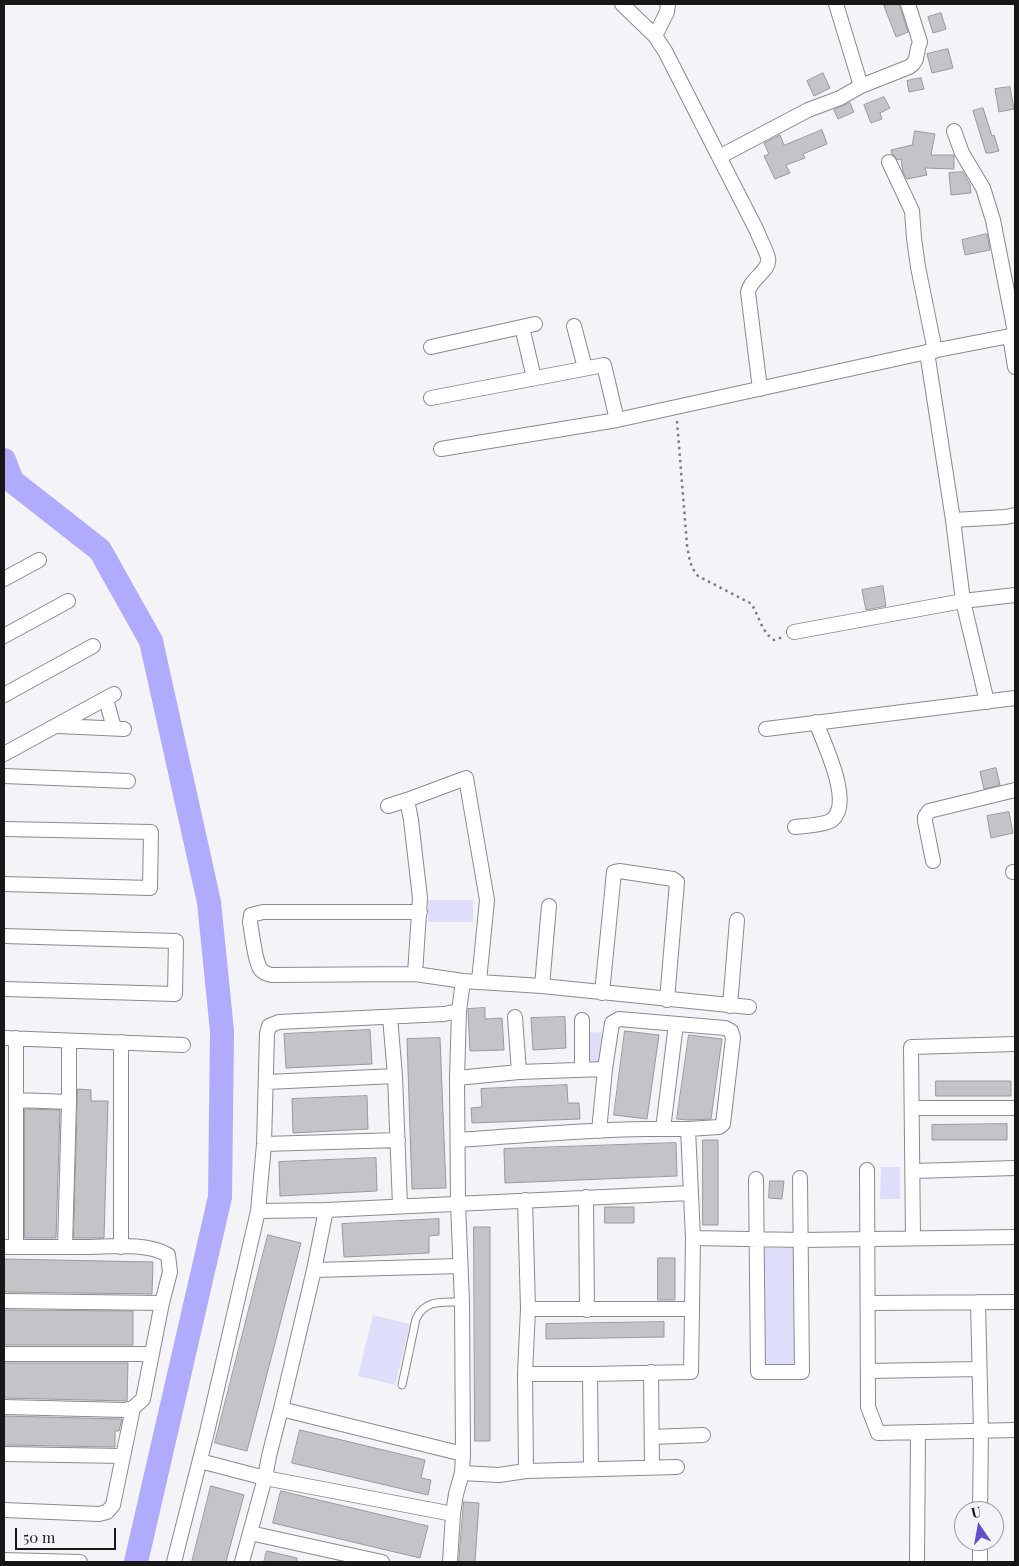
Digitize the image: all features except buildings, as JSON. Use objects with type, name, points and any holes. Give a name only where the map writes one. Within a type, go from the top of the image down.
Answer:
[{"type":"street","points":[[622,4],[655,36],[665,51],[757,232],[769,260],[767,267],[752,281],[748,292],[760,389]]},
{"type":"street","points":[[655,36],[667,12],[668,4]]},
{"type":"street","points":[[836,4],[861,86]]},
{"type":"street","points":[[719,157],[808,110],[840,98],[861,86],[913,64],[920,42],[908,4]]},
{"type":"street","points":[[954,131],[962,153],[983,188],[993,220],[1014,334],[1015,367]]},
{"type":"street","points":[[889,162],[912,211],[914,238],[931,352],[963,601],[986,702]]},
{"type":"street","points":[[430,347],[529,326],[534,378]]},
{"type":"street","points":[[574,326],[585,368]]},
{"type":"street","points":[[440,449],[617,420],[1014,334]]},
{"type":"street","points":[[431,398],[604,365],[617,420]]},
{"type":"street","points":[[953,520],[1015,515]]},
{"type":"street","points":[[4,579],[39,560]]},
{"type":"street","points":[[794,632],[963,601],[1015,595]]},
{"type":"street","points":[[4,636],[68,601]]},
{"type":"street","points":[[4,695],[93,646]]},
{"type":"street","points":[[4,754],[56,726],[110,697],[119,729],[56,726]]},
{"type":"street","points":[[766,729],[1015,698]]},
{"type":"street","points":[[795,827],[830,821],[837,815],[839,807],[838,778],[816,722]]},
{"type":"street","points":[[4,776],[128,781]]},
{"type":"street","points":[[388,806],[466,778],[487,900],[479,982]]},
{"type":"street","points":[[933,861],[925,826],[925,817],[929,811],[1015,790]]},
{"type":"street","points":[[407,800],[420,898],[415,974]]},
{"type":"street","points":[[4,829],[151,832],[150,888],[4,884]]},
{"type":"street","points":[[602,993],[614,872],[619,871],[673,879],[677,882],[667,1000]]},
{"type":"street","points":[[542,986],[549,906]]},
{"type":"street","points":[[420,912],[263,912],[251,915],[250,922],[258,963],[265,974],[272,976],[415,974],[463,981],[542,986],[749,1007]]},
{"type":"street","points":[[730,1006],[737,920]]},
{"type":"street","points":[[4,936],[176,941],[174,994],[4,989]]},
{"type":"street","points":[[450,1562],[453,1514],[462,1474],[463,1454],[457,1078],[459,1012],[463,981]]},
{"type":"street","points":[[174,1562],[200,1461],[258,1211],[264,1144],[267,1034],[270,1025],[279,1022],[459,1012]]},
{"type":"street","points":[[515,1016],[519,1072]]},
{"type":"street","points":[[390,1017],[395,1076],[400,1206]]},
{"type":"street","points":[[458,1140],[599,1131],[719,1128],[723,1124],[733,1038],[731,1031],[725,1028],[619,1019],[612,1023],[599,1131]]},
{"type":"street","points":[[582,1020],[582,1070]]},
{"type":"street","points":[[663,1129],[676,1024]]},
{"type":"street","points":[[4,1407],[105,1410],[133,1408],[143,1399],[162,1302],[170,1272],[168,1255],[151,1248],[10,1247],[16,1100],[10,1038],[183,1045]]},
{"type":"street","points":[[65,1247],[70,1041]]},
{"type":"street","points":[[121,1042],[121,1247]]},
{"type":"street","points":[[913,1238],[911,1047],[1015,1044]]},
{"type":"street","points":[[457,1078],[519,1072],[605,1069]]},
{"type":"street","points":[[267,1082],[395,1076]]},
{"type":"street","points":[[16,1100],[69,1102]]},
{"type":"street","points":[[912,1108],[1015,1108]]},
{"type":"street","points":[[525,1374],[692,1372],[693,1238],[688,1130]]},
{"type":"street","points":[[264,1144],[398,1140]]},
{"type":"street","points":[[913,1170],[1015,1168]]},
{"type":"street","points":[[867,1170],[868,1408],[878,1433],[1015,1430]]},
{"type":"street","points":[[756,1179],[758,1372],[802,1372],[800,1178]]},
{"type":"street","points":[[258,1211],[326,1210],[690,1192]]},
{"type":"street","points":[[586,1198],[587,1310]]},
{"type":"street","points":[[525,1200],[528,1310],[525,1374],[526,1471]]},
{"type":"street","points":[[242,1562],[265,1478],[314,1270],[326,1210]]},
{"type":"street","points":[[693,1238],[802,1240],[1014,1238]]},
{"type":"street","points":[[314,1270],[460,1266]]},
{"type":"street","points":[[4,1301],[162,1302]]},
{"type":"street","points":[[868,1302],[1015,1302]]},
{"type":"street","points":[[978,1302],[981,1431],[980,1501]]},
{"type":"street","points":[[528,1310],[692,1309]]},
{"type":"street","points":[[4,1354],[152,1354]]},
{"type":"street","points":[[868,1371],[979,1369]]},
{"type":"street","points":[[651,1372],[652,1467]]},
{"type":"street","points":[[590,1374],[591,1469]]},
{"type":"street","points":[[4,1510],[99,1514],[107,1512],[113,1505],[133,1408]]},
{"type":"street","points":[[281,1409],[463,1454]]},
{"type":"street","points":[[917,1561],[918,1432]]},
{"type":"street","points":[[652,1437],[703,1435]]},
{"type":"street","points":[[4,1454],[123,1456]]},
{"type":"street","points":[[200,1461],[265,1478],[453,1514]]},
{"type":"street","points":[[462,1474],[499,1475],[526,1471],[677,1467]]},
{"type":"street","points":[[250,1533],[382,1562]]},
{"type":"street","points":[[4,1560],[80,1562]]},
{"type":"lane","points":[[402,1385],[419,1311],[427,1305],[441,1302],[462,1302]]},
{"type":"path","points":[[676,407],[687,545],[692,570],[698,576],[752,604],[763,628],[774,640],[794,632]]},
{"type":"shaded area","points":[[428,900],[473,900],[473,922],[428,922]]},
{"type":"shaded area","points":[[601,1032],[603,1063],[588,1063],[587,1033]]},
{"type":"shaded area","points":[[881,1167],[900,1167],[900,1199],[880,1199]]},
{"type":"shaded area","points":[[763,1248],[797,1248],[797,1368],[763,1368]]},
{"type":"shaded area","points":[[373,1315],[410,1324],[395,1385],[358,1376]]},
{"type":"waterway","points":[[4,460],[12,481],[100,550],[151,641],[209,902],[222,1031],[220,1197],[136,1562]]}]
